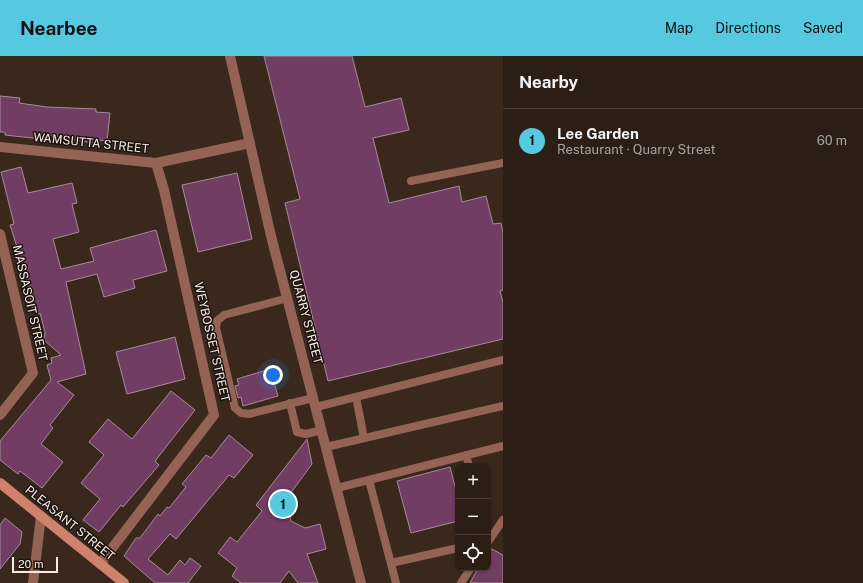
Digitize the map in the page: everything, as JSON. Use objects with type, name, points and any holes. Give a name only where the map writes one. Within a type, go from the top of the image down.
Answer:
[{"type":"main road","name":"PLEASANT STREET","points":[[0,483],[124,583]]},
{"type":"street","name":"QUARRY STREET","points":[[230,56],[288,298],[361,583]]},
{"type":"street","name":"WAMSUTTA STREET","points":[[0,148],[156,163],[250,143]]},
{"type":"street","name":"WEYBOSSET STREET","points":[[100,564],[214,415],[164,190],[156,163]]},
{"type":"street","name":"MASSASOIT STREET","points":[[0,234],[33,373],[0,415]]},
{"type":"street","points":[[33,583],[41,516]]},
{"type":"lane","points":[[411,181],[503,163]]},
{"type":"lane","points":[[288,298],[224,315],[217,321],[216,328],[235,408],[241,413],[249,414],[290,403],[356,397],[503,360]]},
{"type":"lane","points":[[356,397],[364,438]]},
{"type":"lane","points":[[290,403],[297,432],[306,434],[322,430]]},
{"type":"lane","points":[[326,447],[503,406]]},
{"type":"lane","points":[[336,488],[503,446]]},
{"type":"lane","points":[[466,455],[468,463]]},
{"type":"lane","points":[[369,480],[396,583]]},
{"type":"lane","points":[[491,536],[503,520]]},
{"type":"lane","points":[[391,563],[455,549]]},
{"type":"lane","points":[[461,583],[469,571]]},
{"type":"building","points":[[264,56],[352,56],[365,107],[401,98],[409,130],[373,138],[389,203],[459,186],[462,202],[486,196],[493,224],[501,223],[503,233],[503,290],[500,291],[503,303],[503,339],[328,381],[285,203],[300,199]]},
{"type":"building","points":[[0,96],[20,98],[19,103],[47,107],[96,109],[96,112],[110,113],[107,141],[98,140],[98,144],[41,134],[41,139],[5,135],[5,132],[0,132]]},
{"type":"building","points":[[21,167],[28,193],[72,183],[77,203],[72,204],[79,232],[53,239],[61,269],[94,261],[90,248],[156,230],[167,271],[133,280],[135,288],[104,297],[97,274],[66,282],[86,374],[57,382],[74,395],[50,425],[53,428],[41,444],[63,462],[42,488],[20,471],[18,474],[0,460],[0,441],[51,380],[47,365],[52,363],[51,358],[61,355],[44,340],[45,332],[40,313],[38,314],[37,311],[33,311],[20,250],[18,250],[10,225],[14,224],[1,172]]},
{"type":"building","points":[[237,173],[252,239],[198,252],[182,185]]},
{"type":"building","points":[[175,337],[185,379],[127,394],[116,352]]},
{"type":"building","points":[[270,369],[278,396],[243,406],[241,397],[238,398],[235,386],[239,385],[237,379]]},
{"type":"building","points":[[171,391],[195,410],[155,461],[159,465],[123,507],[121,505],[99,532],[83,520],[100,499],[81,483],[104,455],[89,442],[108,419],[132,439]]},
{"type":"building","points":[[229,435],[253,455],[234,478],[229,475],[176,539],[170,534],[148,559],[168,575],[180,560],[185,565],[190,558],[201,566],[188,583],[155,583],[124,556],[136,538],[140,538],[158,514],[160,516],[167,507],[169,508],[186,487],[182,484],[206,455],[211,458]]},
{"type":"building","points":[[307,439],[312,464],[287,498],[291,521],[305,528],[320,524],[326,549],[307,554],[318,583],[298,583],[289,571],[280,583],[241,583],[232,576],[237,568],[218,553],[230,537],[237,542],[262,511],[256,505]]},
{"type":"building","points":[[450,467],[455,486],[455,522],[411,533],[397,481]]},
{"type":"building","points":[[5,518],[22,532],[20,544],[0,569],[0,525]]},
{"type":"building","points":[[491,549],[503,555],[503,583],[470,583],[476,571],[491,571]]},
{"type":"place","name":"Lee Garden","points":[[283,504]]}]
